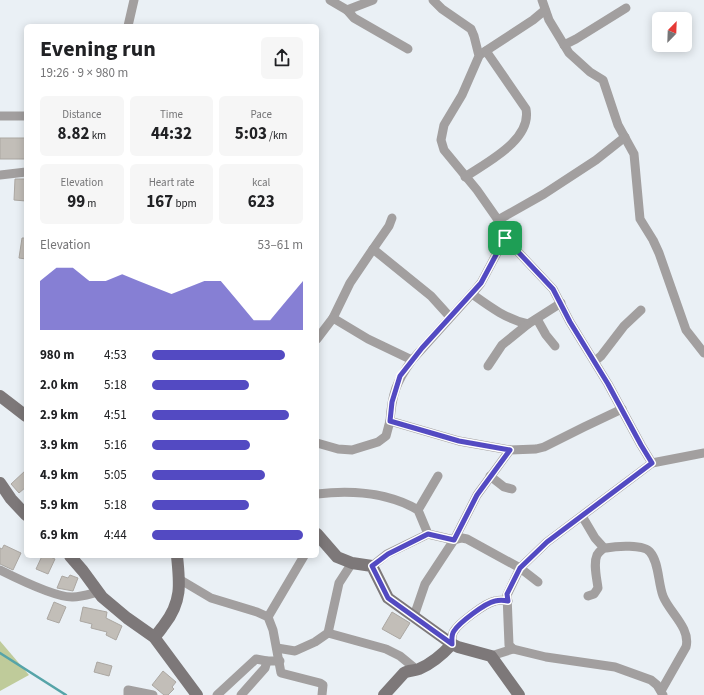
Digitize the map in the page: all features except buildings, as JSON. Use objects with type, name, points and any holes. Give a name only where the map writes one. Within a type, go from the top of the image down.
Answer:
[{"type":"main road","points":[[0,396],[24,414]]},
{"type":"main road","points":[[0,483],[11,499],[24,513]]},
{"type":"main road","points":[[319,539],[337,557],[352,563],[372,566],[388,598],[452,644],[491,656],[519,695]]},
{"type":"main road","points":[[72,558],[98,592],[127,618],[154,637],[197,695]]},
{"type":"main road","points":[[154,637],[170,618],[175,609],[178,598],[179,579],[177,558]]},
{"type":"main road","points":[[386,694],[404,673],[407,671],[417,670],[435,661],[452,644]]},
{"type":"street","points":[[128,24],[134,0]]},
{"type":"street","points":[[330,0],[347,10],[354,18],[408,49]]},
{"type":"street","points":[[347,10],[373,0]]},
{"type":"street","points":[[433,0],[442,9],[471,29],[482,54],[526,109],[527,115],[523,131],[516,139],[500,154],[465,177]]},
{"type":"street","points":[[542,0],[549,20],[569,53],[590,72],[603,80],[616,120],[634,154],[640,219],[660,253],[686,330],[704,353]]},
{"type":"street","points":[[564,44],[581,36],[626,8]]},
{"type":"street","points":[[545,10],[482,54],[462,95],[444,125],[441,140],[444,150],[477,190],[498,220],[505,238],[553,289],[570,322],[595,362],[652,463]]},
{"type":"street","points":[[0,115],[24,116]]},
{"type":"street","points":[[498,220],[544,194],[596,160],[625,137]]},
{"type":"street","points":[[0,175],[24,172]]},
{"type":"street","points":[[319,336],[333,318],[350,283],[389,226],[392,218]]},
{"type":"street","points":[[319,444],[338,449],[352,450],[378,442],[386,436],[390,421],[394,391],[400,376],[412,360],[481,283],[505,238]]},
{"type":"street","points":[[374,249],[431,296],[450,317]]},
{"type":"street","points":[[472,294],[493,309],[515,321],[528,324]]},
{"type":"street","points":[[488,366],[502,345],[528,324],[561,303]]},
{"type":"street","points":[[595,362],[624,326],[641,310]]},
{"type":"street","points":[[333,318],[368,339],[412,360]]},
{"type":"street","points":[[537,319],[546,335],[555,346]]},
{"type":"street","points":[[390,421],[459,441],[510,450],[523,450],[544,447],[622,409]]},
{"type":"street","points":[[414,616],[426,584],[454,540],[477,495],[510,450]]},
{"type":"street","points":[[662,693],[657,685],[651,680],[615,668],[546,657],[513,648],[509,645],[507,594],[520,568],[547,542],[652,463],[704,452]]},
{"type":"street","points":[[418,510],[438,476]]},
{"type":"street","points":[[490,476],[504,487],[512,489]]},
{"type":"street","points":[[319,494],[379,494],[409,504],[418,510],[428,534]]},
{"type":"street","points":[[582,516],[595,538],[604,548]]},
{"type":"street","points":[[372,566],[388,554],[428,534],[454,540],[462,538],[467,539],[520,568],[538,582]]},
{"type":"street","points":[[588,596],[594,594],[598,588],[595,561],[598,554],[604,548],[637,546],[650,551],[654,559],[662,595],[668,608],[679,621],[687,636],[686,647],[662,693]]},
{"type":"street","points":[[268,617],[303,558]]},
{"type":"street","points":[[277,648],[295,651],[315,642],[328,633],[339,583],[352,563]]},
{"type":"street","points":[[0,570],[20,580],[53,593],[72,597],[98,592]]},
{"type":"street","points":[[179,579],[211,598],[257,612],[268,617],[273,630],[280,661],[281,674],[320,683],[323,685],[322,695]]},
{"type":"street","points":[[452,644],[454,631],[480,608],[493,601],[508,601]]},
{"type":"street","points":[[328,633],[386,649],[400,656],[417,670]]},
{"type":"street","points":[[491,656],[513,648]]},
{"type":"street","points":[[217,695],[256,659],[280,661]]},
{"type":"street","points":[[241,695],[265,668],[267,661]]},
{"type":"street","points":[[128,695],[128,690],[153,695]]},
{"type":"green space","points":[[0,641],[29,675],[0,691]]},
{"type":"waterway","points":[[0,653],[66,695]]},
{"type":"route","points":[[505,238],[553,289],[570,322],[618,401],[652,463],[547,542],[520,568],[507,594],[508,601],[493,601],[480,608],[454,631],[452,644],[388,598],[372,566],[400,547],[428,534],[444,539],[454,540],[461,529],[477,495],[510,450],[459,441],[390,421],[392,402],[394,391],[400,376],[422,348],[481,283],[505,238]]}]
